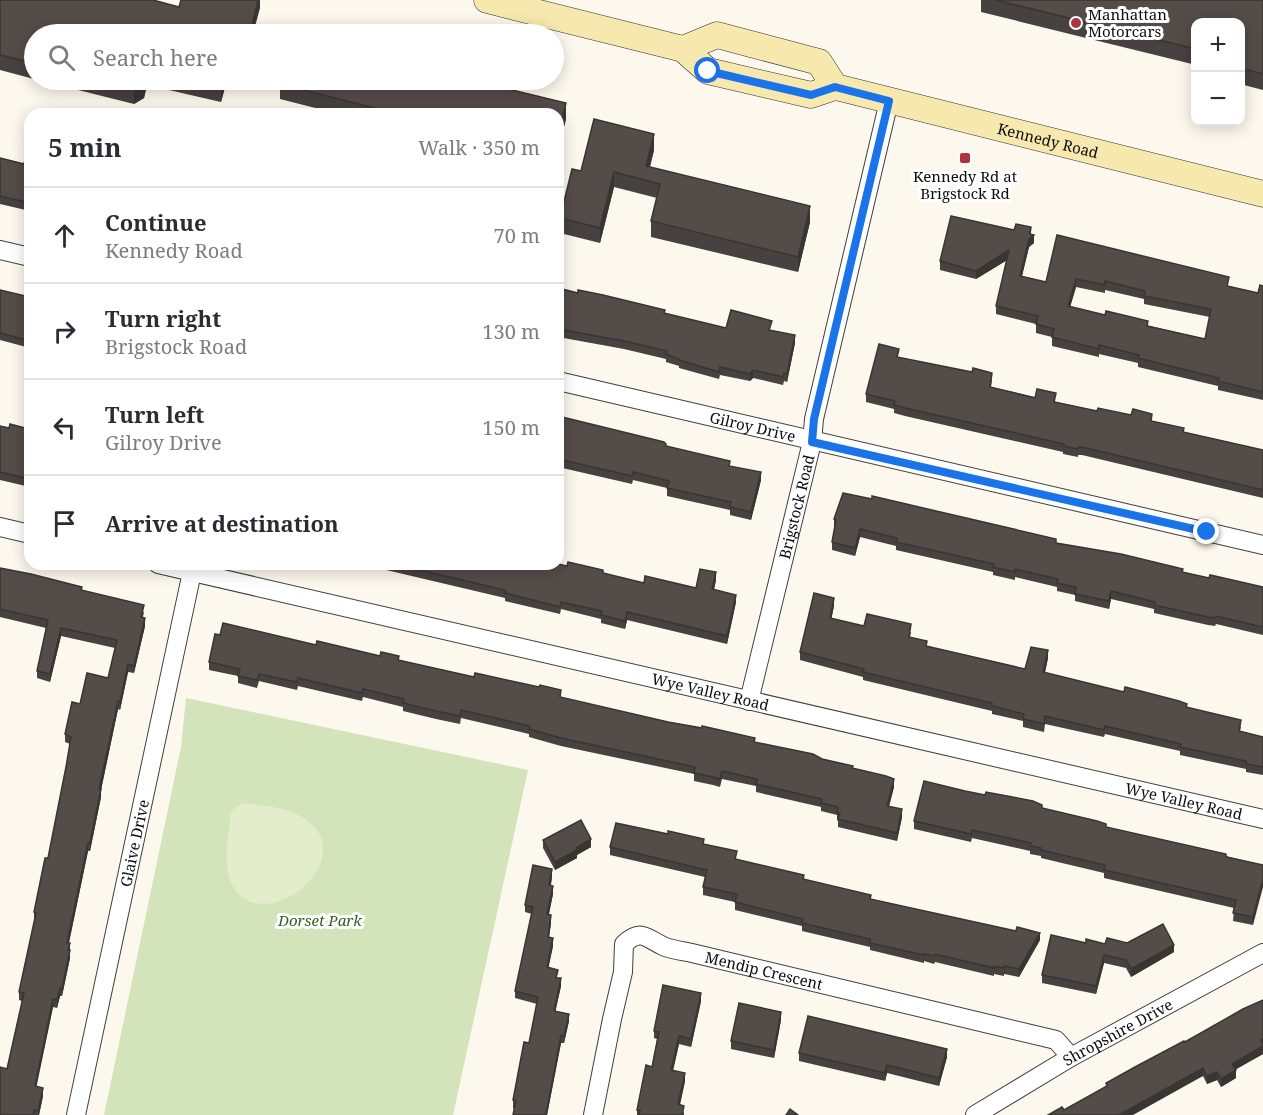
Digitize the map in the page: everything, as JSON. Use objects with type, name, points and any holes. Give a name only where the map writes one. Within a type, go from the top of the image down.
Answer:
[{"type":"main road","name":"Kennedy Road","points":[[488,0],[683,50],[708,71],[811,95],[835,87],[1263,194]]},
{"type":"main road","points":[[683,50],[717,35],[819,62],[835,87]]},
{"type":"street","name":"Brigstock Road","points":[[749,701],[812,442],[814,419],[889,101]]},
{"type":"street","points":[[0,250],[24,256]]},
{"type":"street","name":"Gilroy Drive","points":[[564,382],[812,442],[1263,545]]},
{"type":"street","points":[[0,527],[24,533]]},
{"type":"street","name":"Wye Valley Road","points":[[184,570],[1263,819]]},
{"type":"street","name":"Glaive Drive","points":[[76,1115],[192,572]]},
{"type":"street","name":"Mendip Crescent","points":[[593,1115],[623,972],[624,944],[632,936],[646,935],[664,946],[1056,1040],[1071,1057]]},
{"type":"street","name":"Shropshire Drive","points":[[975,1115],[1071,1057],[1263,953]]},
{"type":"green space","name":"Dorset Park","points":[[186,698],[528,770],[453,1115],[104,1115],[181,747]]},
{"type":"green space","points":[[243,803],[292,812],[315,828],[323,847],[320,866],[307,883],[289,897],[269,904],[250,901],[234,888],[230,880],[227,861],[231,811]]},
{"type":"building","points":[[0,0],[153,0],[179,7],[181,0],[258,0],[252,24],[24,24],[24,61],[0,55]]},
{"type":"building","points":[[995,0],[1263,0],[1263,74],[1245,69],[1245,18],[1191,18],[1191,48]]},
{"type":"building","points":[[304,90],[512,90],[566,103],[564,111],[564,108],[374,108]]},
{"type":"building","points":[[594,119],[654,134],[646,166],[810,206],[798,257],[651,221],[660,184],[614,172],[600,228],[564,219],[564,202],[572,169],[581,171]]},
{"type":"building","points":[[0,158],[24,164],[24,202],[0,196]]},
{"type":"building","points":[[951,216],[1014,230],[1016,224],[1031,227],[1030,234],[1034,235],[1029,239],[1020,276],[1046,282],[1057,235],[1229,277],[1227,286],[1258,293],[1260,285],[1263,286],[1263,392],[1218,381],[1219,378],[1138,358],[1139,355],[1099,345],[1099,349],[1052,337],[1054,329],[1036,324],[1038,316],[996,306],[1009,250],[976,271],[940,261]],"holes":[[[1076,279],[1105,285],[1105,281],[1145,291],[1144,296],[1211,309],[1205,339],[1147,326],[1148,321],[1106,311],[1105,315],[1068,306]]]},
{"type":"building","points":[[0,290],[24,296],[24,339],[0,333]]},
{"type":"building","points":[[564,290],[603,295],[726,328],[731,310],[772,321],[769,330],[795,335],[787,374],[784,373],[783,377],[753,370],[750,374],[720,367],[719,372],[679,360],[666,354],[667,351],[564,330]]},
{"type":"building","points":[[879,344],[899,349],[897,357],[972,372],[973,368],[992,373],[990,387],[1035,398],[1037,389],[1056,393],[1054,402],[1097,411],[1098,408],[1131,415],[1133,409],[1152,414],[1151,421],[1184,428],[1183,432],[1263,450],[1263,490],[1082,447],[1078,449],[1063,446],[1064,444],[894,405],[895,401],[866,394]]},
{"type":"building","points":[[564,417],[664,442],[666,446],[730,461],[729,466],[761,472],[751,512],[730,507],[731,502],[667,488],[669,481],[633,472],[632,476],[564,460]]},
{"type":"building","points":[[10,424],[24,428],[24,478],[0,472],[0,426],[9,428]]},
{"type":"building","points":[[843,493],[872,499],[872,496],[1056,539],[1056,543],[1121,554],[1183,569],[1182,572],[1209,578],[1210,575],[1263,587],[1263,627],[1154,605],[1155,602],[1111,591],[1109,601],[1075,594],[1076,587],[1057,583],[1058,579],[1015,569],[1015,572],[993,567],[994,564],[896,542],[897,538],[860,529],[855,548],[832,542],[836,520],[834,519]]},
{"type":"building","points":[[568,562],[644,583],[645,576],[696,588],[700,569],[716,572],[712,589],[736,595],[727,636],[627,612],[625,621],[601,615],[602,611],[561,602],[560,607],[505,593],[505,590],[420,570],[564,570],[564,565],[567,566]]},
{"type":"building","points":[[0,568],[82,587],[81,590],[144,605],[141,617],[145,618],[134,666],[128,664],[120,702],[118,701],[90,843],[88,843],[67,943],[70,943],[68,950],[70,950],[62,989],[60,988],[57,1000],[53,999],[35,1086],[43,1088],[38,1111],[34,1110],[33,1115],[0,1115],[0,1067],[7,1069],[24,993],[19,992],[45,858],[48,858],[66,767],[71,737],[65,734],[72,702],[80,704],[87,673],[108,678],[117,640],[61,628],[50,674],[37,671],[48,620],[0,609]]},
{"type":"building","points":[[814,593],[834,598],[830,618],[864,626],[867,614],[911,624],[909,637],[927,641],[926,646],[1025,669],[1031,647],[1048,650],[1043,672],[1124,692],[1125,687],[1179,701],[1187,704],[1186,707],[1241,720],[1239,731],[1263,737],[1263,767],[1105,726],[1104,730],[1045,716],[1044,724],[1023,719],[1024,714],[992,706],[992,703],[863,672],[864,669],[800,652]]},
{"type":"building","points":[[223,623],[316,645],[317,641],[380,656],[381,652],[399,656],[398,660],[474,677],[475,673],[539,687],[540,685],[561,690],[560,697],[668,722],[702,728],[702,726],[755,738],[754,742],[813,754],[822,759],[886,776],[894,779],[887,806],[902,809],[897,833],[838,819],[840,813],[837,813],[838,807],[821,803],[822,799],[756,784],[757,779],[722,771],[720,779],[694,773],[695,767],[561,738],[529,729],[530,726],[461,710],[460,716],[436,711],[403,703],[404,699],[363,689],[362,693],[298,678],[297,682],[259,674],[257,680],[238,676],[240,669],[209,662],[215,634],[220,635]]},
{"type":"building","points":[[924,781],[985,795],[986,792],[1033,801],[1042,805],[1042,808],[1097,821],[1106,824],[1106,827],[1226,854],[1226,857],[1263,865],[1263,879],[1253,917],[1233,913],[1236,900],[1104,870],[1105,865],[1041,850],[1041,848],[1030,846],[1031,843],[972,830],[971,834],[914,821]]},
{"type":"building","points":[[581,820],[591,839],[555,862],[543,840]]},
{"type":"building","points":[[616,823],[704,839],[703,844],[737,851],[735,859],[804,875],[803,879],[871,895],[870,899],[1016,931],[1017,927],[1040,933],[1019,969],[1004,966],[1004,968],[994,966],[994,968],[935,954],[934,956],[924,955],[870,943],[870,939],[802,923],[803,919],[735,902],[737,894],[703,887],[707,870],[610,847]]},
{"type":"building","points":[[533,865],[552,869],[549,885],[553,886],[547,914],[551,915],[548,937],[553,938],[547,967],[558,970],[556,978],[561,978],[554,1011],[569,1014],[564,1036],[561,1035],[546,1115],[513,1115],[516,1101],[513,1100],[524,1042],[529,1043],[538,997],[515,991],[533,907],[525,905]]},
{"type":"building","points":[[1163,924],[1174,945],[1131,969],[1126,960],[1104,955],[1096,986],[1042,975],[1051,935],[1086,943],[1086,939],[1105,944],[1107,938],[1127,943]]},
{"type":"building","points":[[663,985],[701,993],[691,1039],[679,1036],[671,1070],[685,1073],[678,1104],[684,1106],[682,1115],[639,1115],[640,1110],[637,1110],[646,1065],[652,1067],[659,1032],[654,1031]]},
{"type":"building","points":[[1263,1000],[1263,1039],[1261,1040],[1263,1046],[1232,1064],[1236,1070],[1221,1079],[1217,1072],[1207,1076],[1203,1068],[1119,1115],[1048,1115],[1062,1107],[1064,1110],[1107,1086],[1106,1083]]},
{"type":"building","points":[[739,1003],[781,1012],[774,1050],[731,1041]]},
{"type":"building","points":[[808,1016],[947,1049],[939,1078],[887,1065],[885,1073],[799,1053]]},
{"type":"building","points":[[790,1109],[798,1115],[786,1115]]},
{"type":"place","name":"Manhattan Motorcars","points":[[1076,23]]},
{"type":"place","name":"Kennedy Rd at Brigstock Rd","points":[[965,158]]},
{"type":"route","points":[[708,71],[811,95],[835,87],[889,101],[872,182],[814,419],[812,442],[1207,532]]}]
